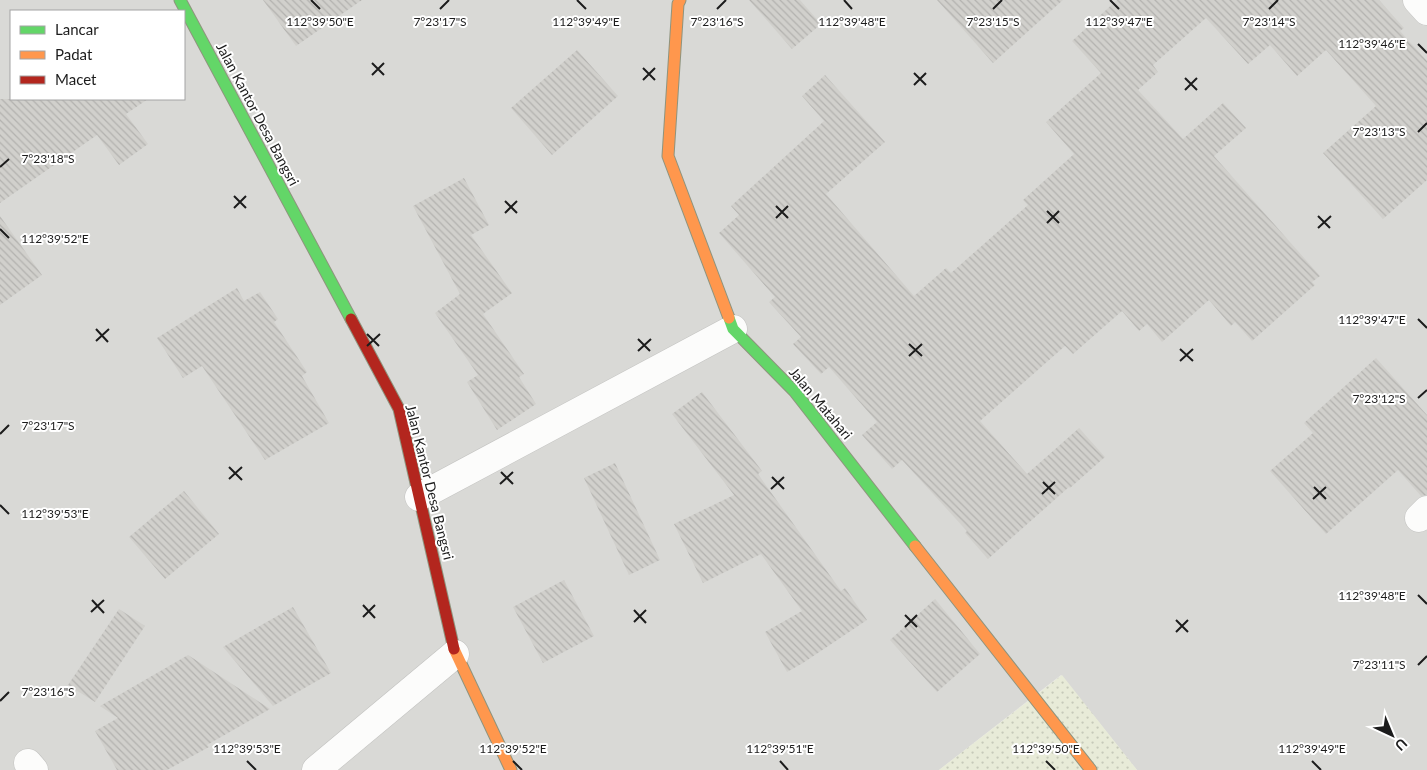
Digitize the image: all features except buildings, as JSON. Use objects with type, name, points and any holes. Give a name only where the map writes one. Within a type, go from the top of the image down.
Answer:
[{"type":"street","name":"Jalan Kantor Desa Bangsri","points":[[180,0],[399,409],[455,654],[511,770]]},
{"type":"street","name":"Jalan Matahari","points":[[680,0],[678,4],[668,156],[733,329],[795,392],[1091,770]]},
{"type":"street","points":[[1417,0],[1427,11]]},
{"type":"street","points":[[419,497],[733,329]]},
{"type":"street","points":[[316,770],[455,654]]},
{"type":"shaded area","points":[[0,0],[1427,0],[1427,770],[1137,770],[1061,675],[939,770],[0,770]]},
{"type":"green space","points":[[1062,675],[1137,770],[939,770]]},
{"type":"traffic: fast","points":[[180,0],[351,319]]},
{"type":"traffic: fast","points":[[729,318],[733,329],[795,392],[915,546]]},
{"type":"traffic: slow","points":[[680,0],[678,4],[668,156],[729,318]]},
{"type":"traffic: slow","points":[[915,546],[1091,770]]},
{"type":"traffic: slow","points":[[454,649],[511,770]]},
{"type":"traffic: jam","points":[[351,319],[399,409],[454,649]]}]
